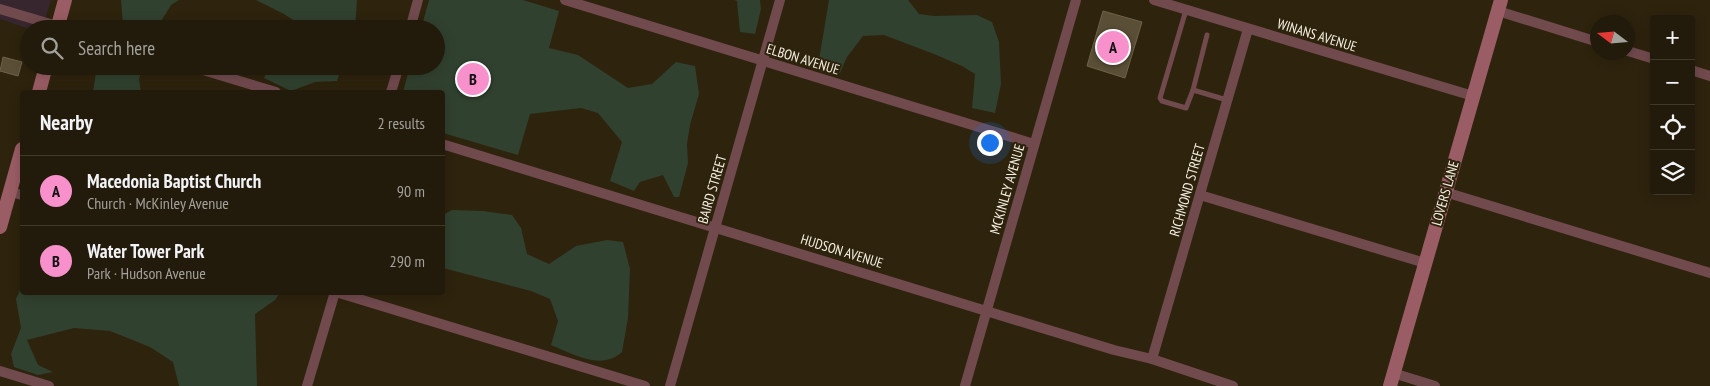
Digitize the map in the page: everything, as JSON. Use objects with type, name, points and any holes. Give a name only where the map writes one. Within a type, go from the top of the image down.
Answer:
[{"type":"street","points":[[62,20],[66,0]]},
{"type":"street","points":[[412,20],[418,0]]},
{"type":"street","name":"ELBON AVENUE","points":[[565,0],[1034,144]]},
{"type":"street","name":"BAIRD STREET","points":[[670,386],[780,0]]},
{"type":"street","name":"MCKINLEY AVENUE","points":[[965,386],[1076,0]]},
{"type":"street","name":"WINANS AVENUE","points":[[1154,0],[1473,96]]},
{"type":"street","points":[[1499,6],[1590,39]]},
{"type":"street","name":"LOVERS LANE","points":[[1391,380],[1499,6]]},
{"type":"street","points":[[0,9],[35,20]]},
{"type":"street","name":"RICHMOND STREET","points":[[1152,359],[1248,29]]},
{"type":"street","points":[[1635,53],[1650,58]]},
{"type":"street","points":[[1695,71],[1710,76]]},
{"type":"street","points":[[40,90],[44,75]]},
{"type":"street","points":[[220,75],[269,90]]},
{"type":"street","points":[[392,90],[396,75]]},
{"type":"street","name":"HUDSON AVENUE","points":[[445,145],[715,228],[754,238],[1114,350],[1152,359],[1233,386]]},
{"type":"street","points":[[0,227],[16,194],[20,164]]},
{"type":"street","points":[[1445,192],[1710,273]]},
{"type":"street","points":[[1200,195],[1425,263]]},
{"type":"street","points":[[307,386],[334,295]]},
{"type":"street","points":[[345,295],[645,386]]},
{"type":"street","points":[[0,371],[48,386]]},
{"type":"street","points":[[1391,380],[1435,386]]},
{"type":"lane","points":[[1186,10],[1160,98],[1162,101],[1186,108],[1193,90],[1207,35]]},
{"type":"lane","points":[[1193,90],[1227,100]]},
{"type":"shaded area","points":[[0,0],[51,0],[45,20],[20,20],[20,26],[0,19]]},
{"type":"green space","points":[[121,0],[179,0],[171,5],[162,20],[123,20]]},
{"type":"green space","points":[[256,0],[357,0],[356,20],[293,20]]},
{"type":"green space","points":[[429,0],[523,0],[559,11],[549,48],[578,55],[628,88],[652,84],[676,62],[695,66],[699,94],[690,125],[687,144],[688,163],[679,197],[674,197],[663,175],[640,182],[634,191],[610,181],[622,142],[598,113],[581,108],[530,114],[518,155],[445,134],[445,90],[404,90],[408,75],[445,75],[445,20],[423,20]]},
{"type":"green space","points":[[734,0],[760,0],[761,9],[755,34],[740,32],[737,1]]},
{"type":"green space","points":[[829,0],[908,0],[919,14],[934,16],[977,15],[992,22],[999,42],[1001,84],[995,113],[972,108],[975,74],[934,54],[884,35],[863,36],[847,57],[840,73],[821,72],[819,60]]},
{"type":"green space","points":[[96,75],[140,75],[141,90],[93,90]]},
{"type":"green space","points":[[265,75],[339,75],[337,81],[315,82],[294,90],[289,90],[264,78]]},
{"type":"green space","points":[[452,210],[483,211],[512,215],[521,228],[527,254],[549,264],[576,246],[607,240],[623,242],[630,269],[628,318],[622,352],[614,358],[596,361],[551,345],[558,321],[550,299],[531,291],[445,269],[445,214]]},
{"type":"green space","points":[[20,290],[20,295],[279,295],[275,300],[255,314],[257,386],[179,386],[173,362],[150,347],[110,331],[74,328],[27,340],[38,365],[53,372],[38,375],[14,367],[11,354],[21,328],[16,299]]},
{"type":"building","points":[[1103,11],[1142,22],[1125,78],[1087,66]]},
{"type":"building","points":[[3,57],[20,61],[18,76],[0,71]]},
{"type":"place","name":"Macedonia Baptist Church","points":[[1113,47]]},
{"type":"place","name":"Water Tower Park","points":[[473,79]]}]
